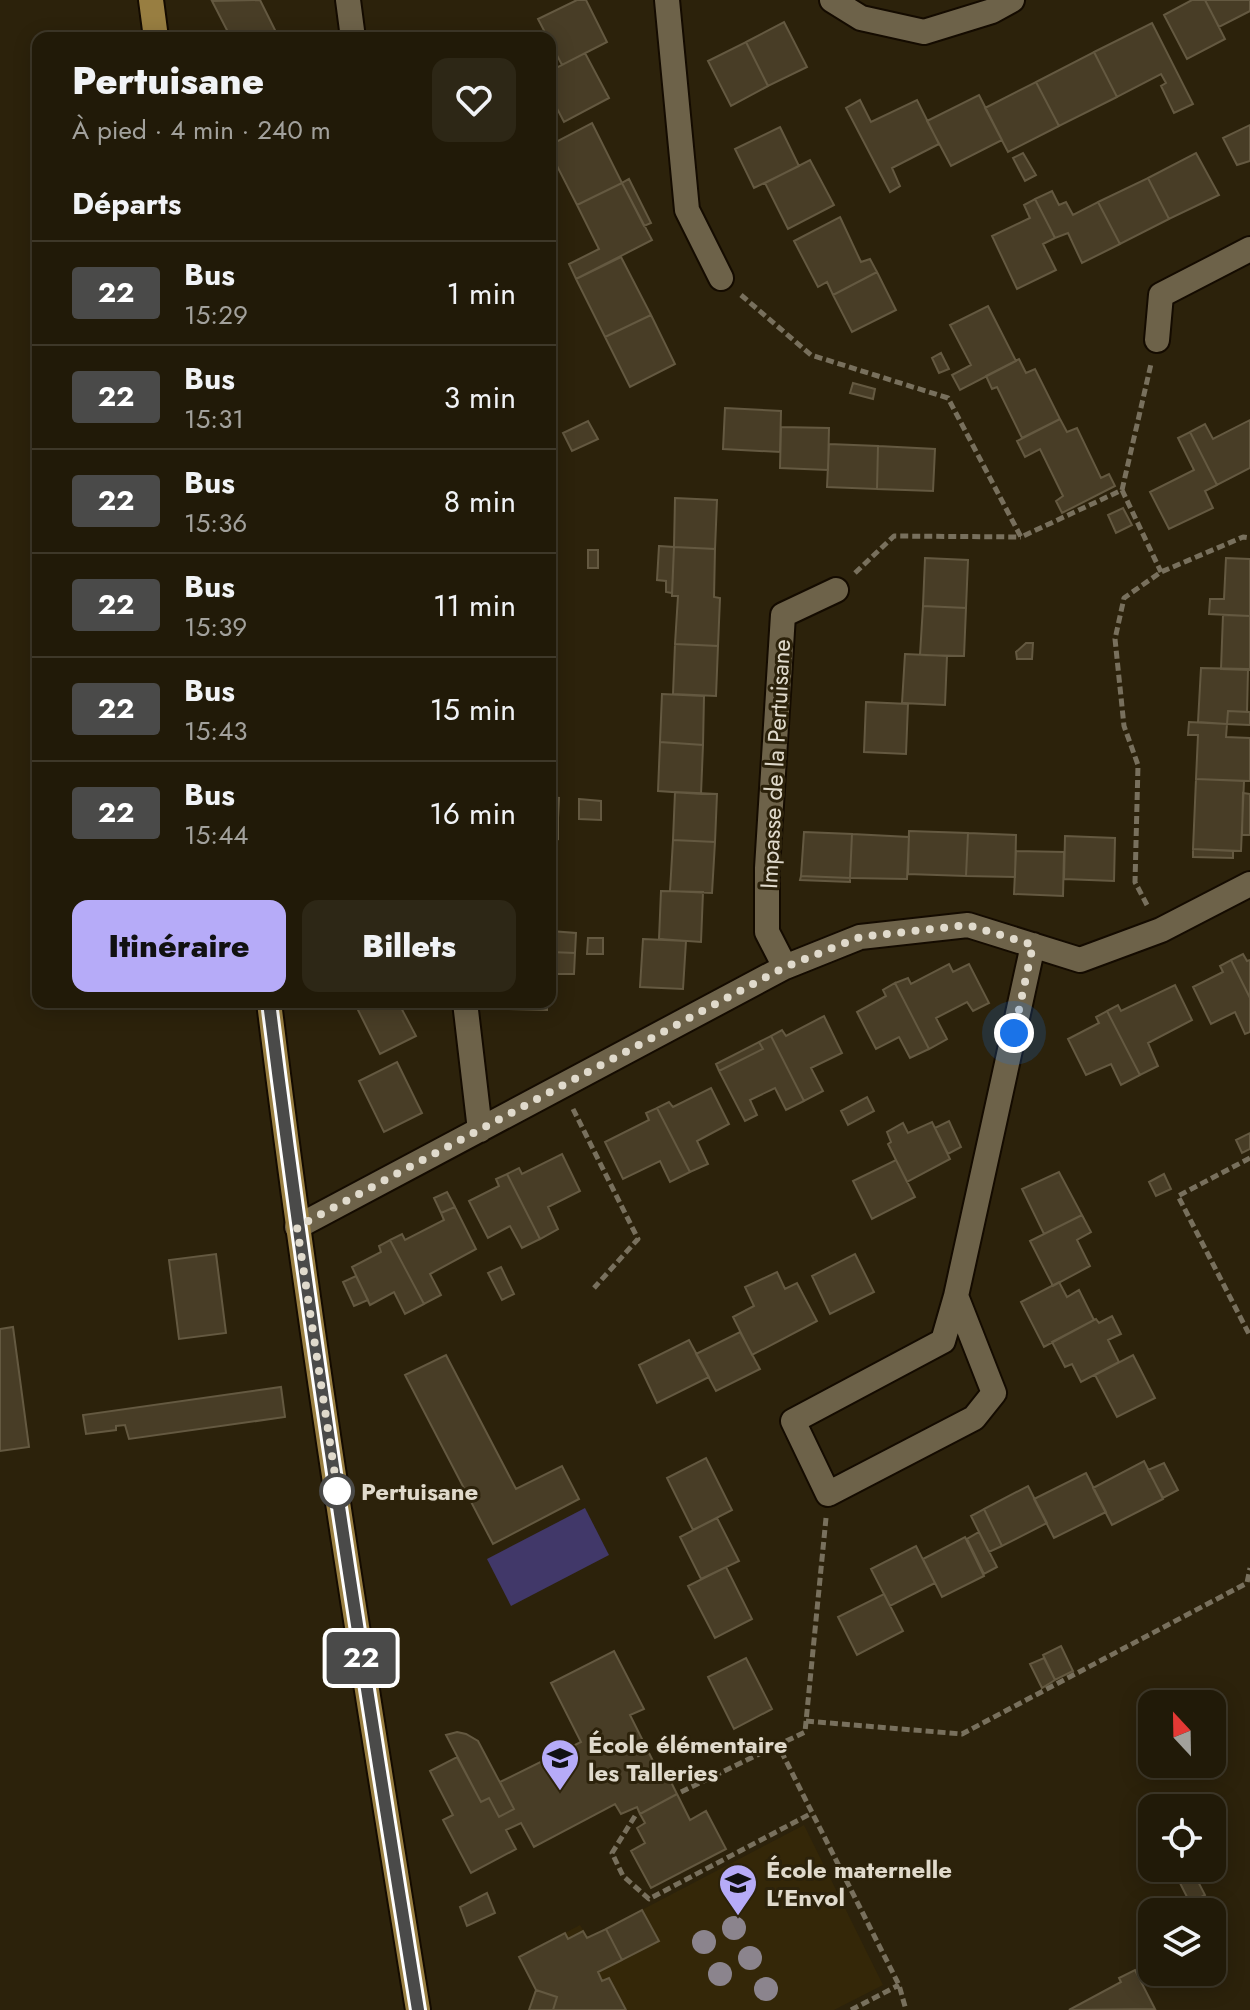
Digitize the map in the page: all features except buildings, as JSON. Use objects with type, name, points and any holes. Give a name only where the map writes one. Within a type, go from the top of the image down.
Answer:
[{"type":"main road","points":[[151,0],[155,32]]},
{"type":"main road","points":[[270,1008],[297,1227],[366,1697],[418,2010]]},
{"type":"street","points":[[348,0],[352,32]]},
{"type":"street","points":[[667,0],[687,210],[721,278]]},
{"type":"street","points":[[832,0],[861,18],[924,32],[992,11],[1012,0]]},
{"type":"street","points":[[1157,340],[1161,295],[1250,249]]},
{"type":"street","name":"Impasse de la Pertuisane","points":[[785,967],[767,932],[767,868],[783,615],[836,590]]},
{"type":"street","points":[[297,1227],[785,967],[860,937],[968,925],[1080,960],[1161,930],[1250,884]]},
{"type":"street","points":[[956,1296],[994,1393],[974,1418],[828,1494],[793,1421],[943,1341],[956,1296],[1033,945]]},
{"type":"street","points":[[466,1008],[480,1130]]},
{"type":"path","points":[[721,278],[811,355],[948,398],[1021,537]]},
{"type":"path","points":[[1157,340],[1122,490],[1161,572]]},
{"type":"path","points":[[836,590],[894,536],[1021,537],[1122,490]]},
{"type":"path","points":[[1161,930],[1135,882],[1138,765],[1124,726],[1115,639],[1124,598],[1161,572],[1243,537],[1250,538]]},
{"type":"path","points":[[562,1087],[638,1239],[594,1288]]},
{"type":"path","points":[[1250,1158],[1178,1196],[1250,1336]]},
{"type":"path","points":[[681,1792],[805,1732],[828,1494]]},
{"type":"path","points":[[806,1721],[962,1734],[1247,1583],[1250,1568]]},
{"type":"path","points":[[778,1745],[899,1985],[906,2010]]},
{"type":"path","points":[[635,1816],[612,1853],[623,1876],[649,1899],[812,1813]]},
{"type":"path","points":[[851,2010],[899,1985]]},
{"type":"shaded area","points":[[585,1508],[609,1555],[511,1606],[487,1559]]},
{"type":"shaded area","name":"École maternelle L'Envol","points":[[804,1825],[883,1985],[834,2010],[529,2010],[536,1990],[519,1957],[580,1925],[588,1938]]},
{"type":"bus line","name":"22","points":[[270,1008],[297,1227],[366,1697],[418,2010]]},
{"type":"place","name":"Pertuisane","points":[[337,1491]]},
{"type":"place","name":"École élémentaire les Talleries","points":[[560,1792]]},
{"type":"place","name":"École maternelle L'Envol","points":[[738,1917]]},
{"type":"route","points":[[337,1491],[338,1495],[297,1227],[785,967],[860,937],[968,925],[1033,945],[1014,1033]]}]
